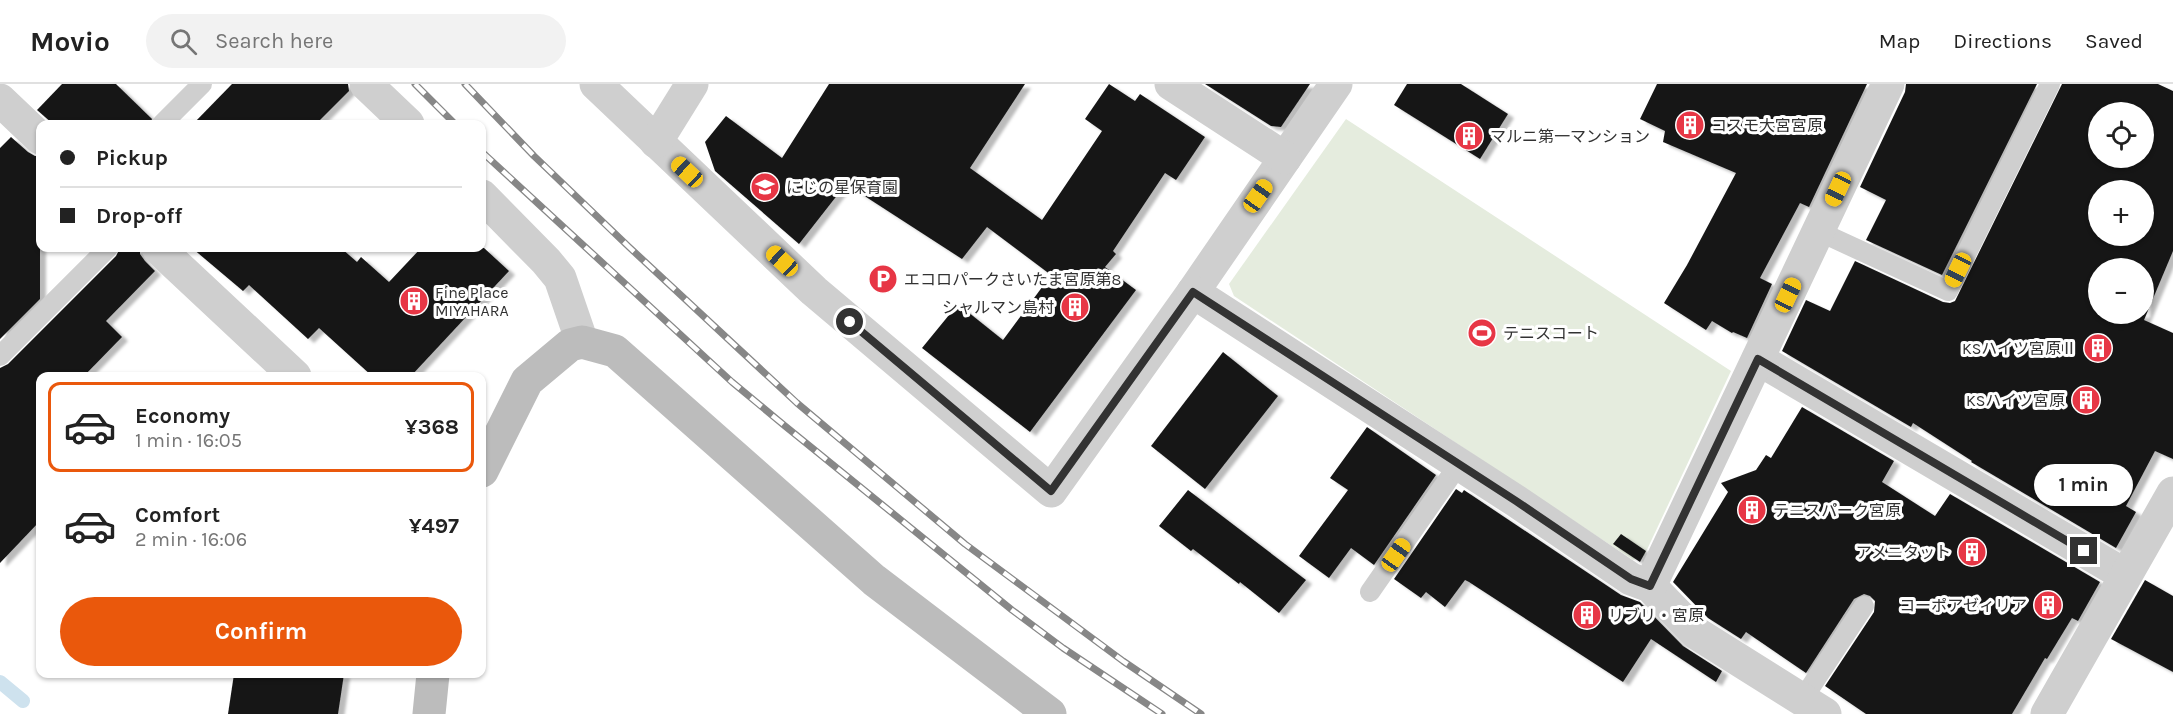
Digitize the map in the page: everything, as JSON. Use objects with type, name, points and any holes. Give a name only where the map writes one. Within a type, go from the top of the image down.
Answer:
[{"type":"street","points":[[366,84],[404,120]]},
{"type":"street","points":[[596,84],[814,291],[1051,491],[1193,292],[1336,84]]},
{"type":"street","points":[[656,142],[692,84]]},
{"type":"street","points":[[1171,84],[1285,158]]},
{"type":"street","points":[[1650,586],[1888,84]]},
{"type":"street","points":[[0,100],[36,134]]},
{"type":"street","points":[[486,200],[560,278],[582,342]]},
{"type":"street","points":[[162,252],[291,372]]},
{"type":"street","points":[[1193,292],[1459,464],[1631,579],[1650,586],[1696,633],[1813,707]]},
{"type":"street","points":[[486,463],[527,381],[570,345],[582,342],[615,351],[874,580],[1050,714]]},
{"type":"street","points":[[1758,359],[2125,575]]},
{"type":"street","points":[[2047,714],[2125,575],[2161,539],[2173,493]]},
{"type":"street","points":[[429,714],[433,678]]},
{"type":"lane","points":[[166,120],[202,84]]},
{"type":"lane","points":[[1818,231],[1948,291],[2050,84]]},
{"type":"lane","points":[[0,356],[104,252]]},
{"type":"lane","points":[[1370,592],[1459,464]]},
{"type":"lane","points":[[1813,707],[1864,606]]},
{"type":"shaded area","name":"テニスコート","points":[[1346,119],[1731,371],[1644,556],[1633,560],[1234,296],[1229,284]]},
{"type":"building","points":[[62,84],[116,84],[152,119],[48,120],[37,110]]},
{"type":"building","points":[[232,84],[348,84],[349,91],[320,120],[197,120]]},
{"type":"building","points":[[829,84],[1025,84],[970,168],[1042,220],[1102,131],[1085,119],[1109,84],[1135,101],[1140,94],[1205,137],[1176,180],[1165,173],[1113,251],[1116,254],[1105,267],[1136,290],[1030,432],[922,348],[958,304],[1003,340],[1051,275],[987,227],[962,259],[846,184],[799,244],[715,171],[705,142],[726,116],[782,158]]},
{"type":"building","points":[[1205,84],[1310,84],[1281,127],[1271,126]]},
{"type":"building","name":"マルニ第一マンション","points":[[1407,84],[1461,84],[1508,114],[1480,159],[1394,105]]},
{"type":"building","points":[[1657,84],[1867,84],[1809,207],[1800,203],[1760,278],[1772,284],[1747,338],[1732,333],[1712,321],[1706,330],[1664,303],[1736,173],[1663,142],[1665,131],[1640,119]]},
{"type":"building","points":[[1906,84],[2037,84],[1942,275],[1866,240],[1886,200],[1860,187],[1905,92]]},
{"type":"building","points":[[2062,84],[2158,84],[2173,91],[2173,251],[2154,296],[2154,258],[2088,258],[2088,324],[2153,324],[2173,333],[2173,459],[2155,451],[2126,506],[2136,512],[2116,548],[1971,462],[1913,423],[1911,427],[1782,351],[1806,300],[1830,311],[1855,261],[1943,302],[1955,301]]},
{"type":"building","points":[[11,137],[36,156],[36,252],[40,252],[40,299],[0,339],[0,148]]},
{"type":"building","name":"Fine Place MIYAHARA","points":[[486,250],[509,271],[415,372],[368,372],[319,328],[308,339],[249,285],[243,291],[197,252],[346,252],[357,262],[361,257],[389,282],[417,252],[486,252]]},
{"type":"building","points":[[118,252],[140,252],[155,271],[106,321],[122,337],[88,372],[36,372],[36,525],[0,563],[0,368],[8,364]]},
{"type":"building","points":[[1223,352],[1278,396],[1205,489],[1151,446]]},
{"type":"building","points":[[1802,407],[1894,461],[1882,482],[1935,516],[1950,494],[2100,582],[2078,621],[2072,618],[2047,659],[2045,658],[2012,714],[1866,714],[1825,686],[1874,612],[1875,601],[1870,596],[1864,594],[1854,599],[1806,673],[1746,632],[1741,639],[1708,618],[1673,582],[1728,492],[1721,483],[1756,470],[1766,455],[1771,458]]},
{"type":"building","points":[[1367,427],[1436,475],[1374,565],[1351,548],[1329,578],[1299,556],[1348,490],[1330,478]]},
{"type":"building","points":[[1456,489],[1462,493],[1464,490],[1621,595],[1640,602],[1683,646],[1722,671],[1716,682],[1651,639],[1623,682],[1465,580],[1445,607],[1426,592],[1421,598],[1394,579]]},
{"type":"building","points":[[1188,490],[1306,580],[1279,613],[1240,582],[1239,584],[1193,549],[1191,551],[1159,526]]},
{"type":"building","points":[[1621,534],[1646,551],[1640,562],[1613,544]]},
{"type":"building","points":[[2145,580],[2173,596],[2173,672],[2111,639]]},
{"type":"building","points":[[233,678],[343,678],[338,714],[228,714]]},
{"type":"waterway","points":[[0,682],[23,701]]},
{"type":"railway","points":[[415,84],[451,120]]},
{"type":"railway","points":[[465,84],[534,156],[797,403],[965,544],[1123,661],[1201,714]]},
{"type":"railway","points":[[486,156],[732,382],[785,426],[1012,610],[1063,648],[1162,714]]},
{"type":"place","name":"コスモ大宮宮原","points":[[1690,125]]},
{"type":"place","name":"マルニ第一マンション","points":[[1469,136]]},
{"type":"place","name":"にじの星保育園","points":[[765,187]]},
{"type":"place","name":"エコロパークさいたま宮原第8","points":[[883,279]]},
{"type":"place","name":"Fine Place MIYAHARA","points":[[414,301]]},
{"type":"place","name":"シャルマン島村","points":[[1075,307]]},
{"type":"place","name":"テニスコート","points":[[1482,333]]},
{"type":"place","name":"KSハイツ宮原Ⅱ","points":[[2098,348]]},
{"type":"place","name":"KSハイツ宮原","points":[[2086,400]]},
{"type":"place","name":"テニスパーク宮原","points":[[1752,510]]},
{"type":"place","name":"アメニタット","points":[[1972,552]]},
{"type":"place","name":"コーポアゼィリア","points":[[2048,605]]},
{"type":"place","name":"リブリ・宮原","points":[[1587,615]]},
{"type":"route","points":[[850,322],[1051,491],[1193,292],[1516,501],[1631,579],[1650,586],[1758,359],[2084,551]]}]
